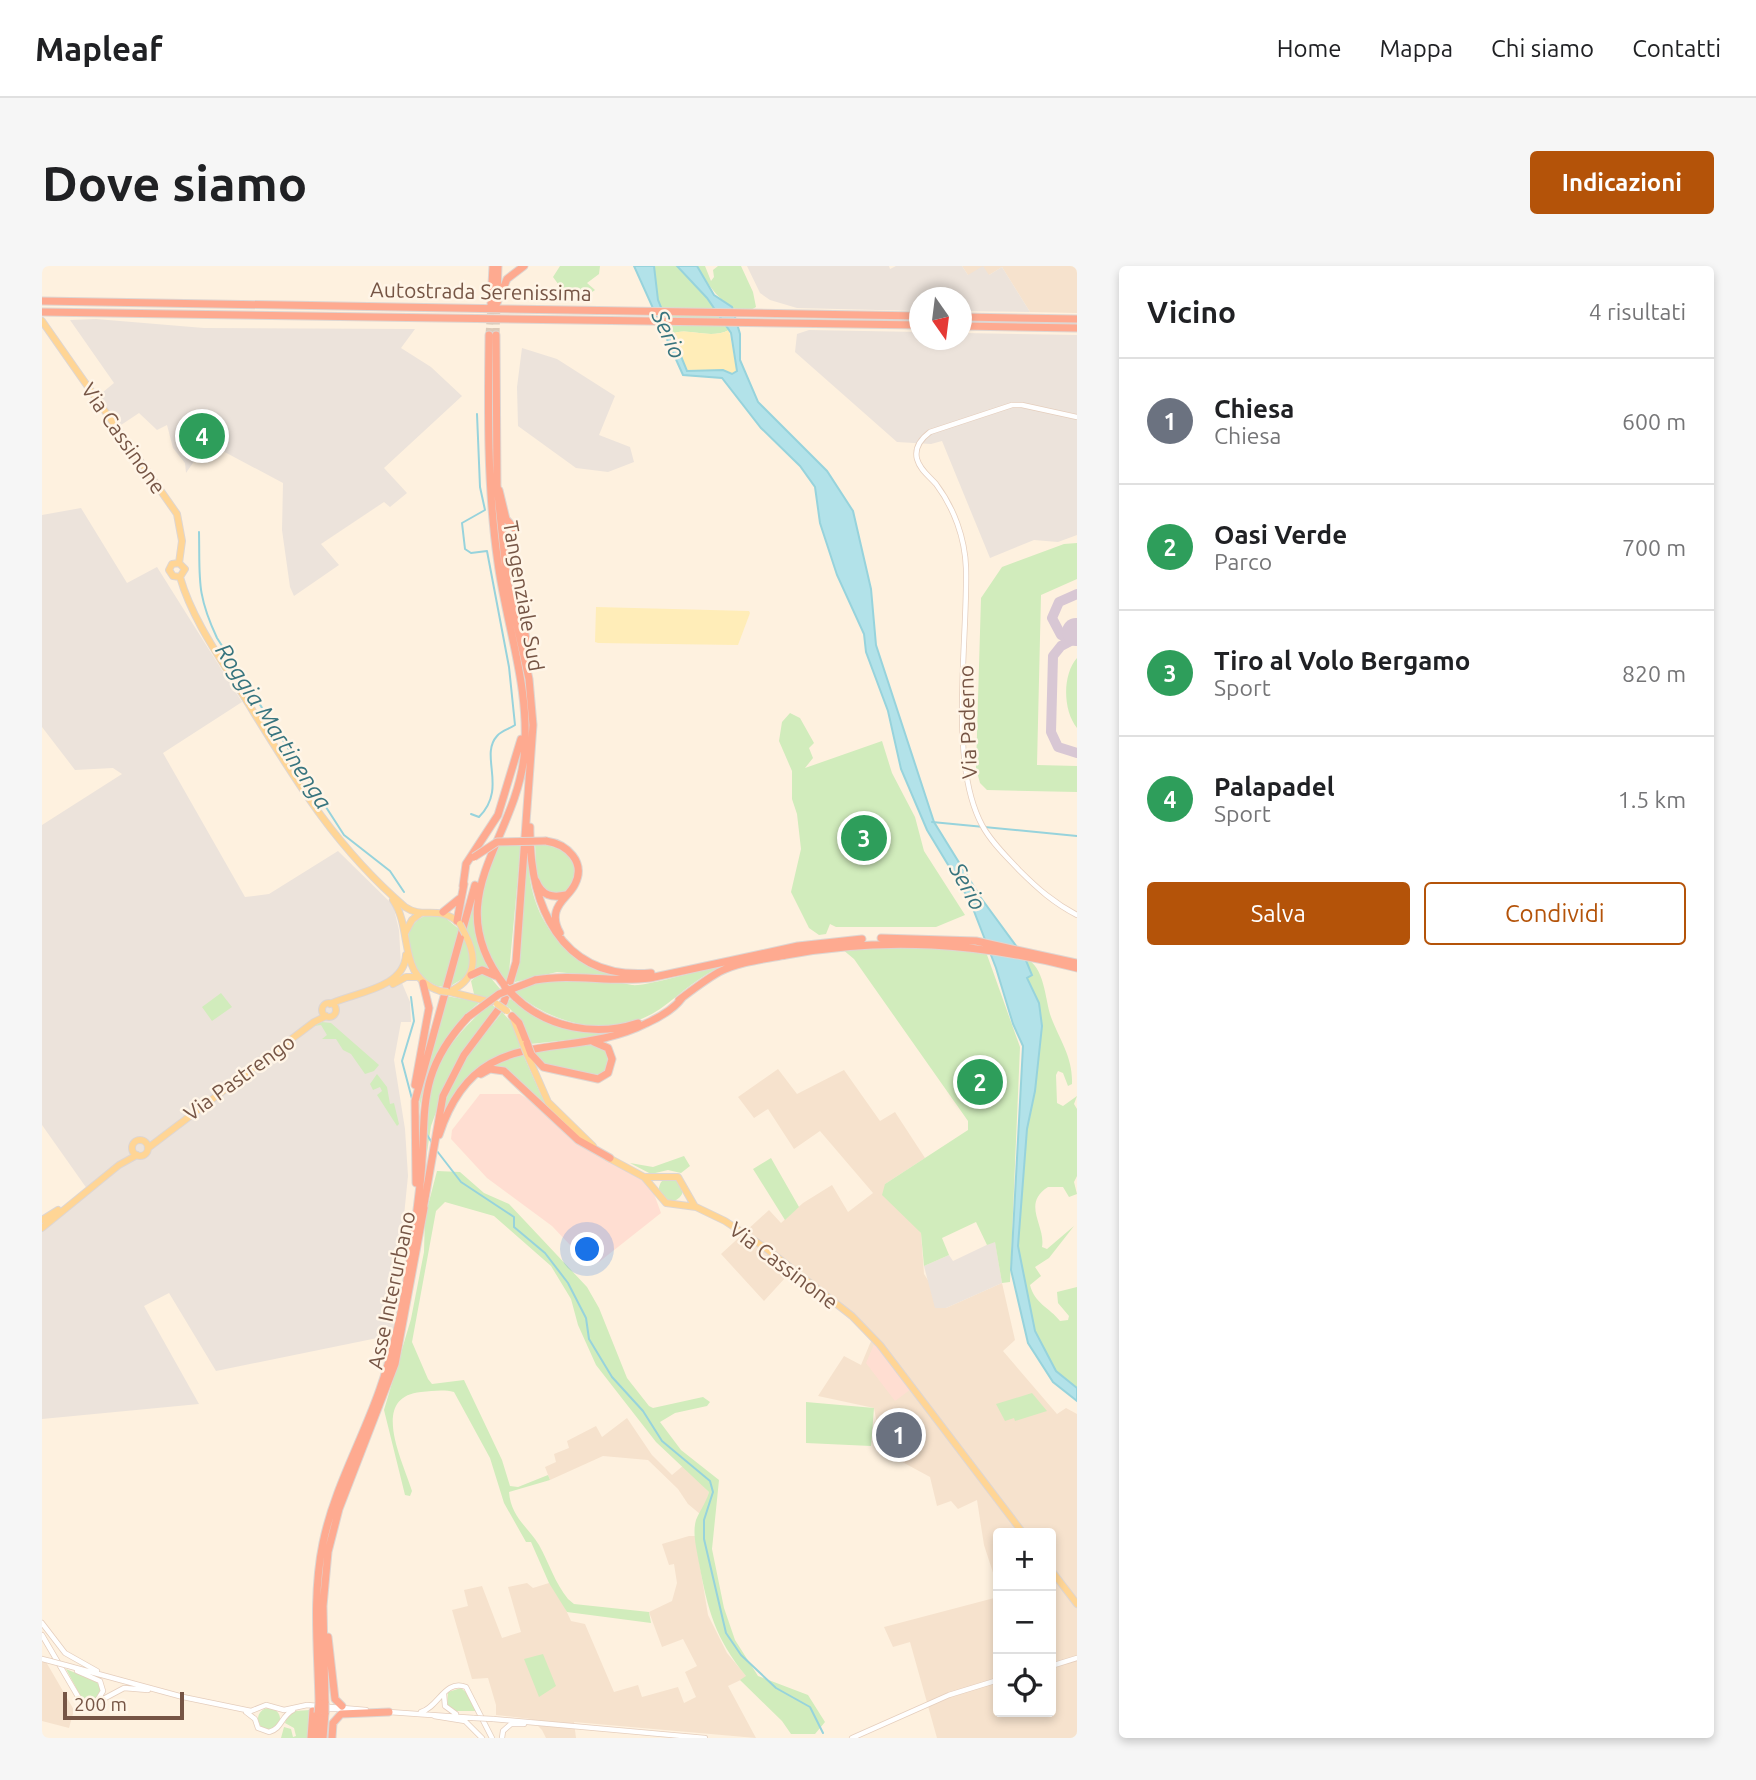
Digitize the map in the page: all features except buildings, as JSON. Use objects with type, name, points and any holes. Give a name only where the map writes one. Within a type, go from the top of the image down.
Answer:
[{"type":"highway","points":[[487,266],[494,304]]},
{"type":"highway","points":[[491,291],[495,266]]},
{"type":"highway","points":[[494,304],[495,266]]},
{"type":"highway","points":[[494,304],[507,279],[524,266]]},
{"type":"highway","name":"Autostrada Serenissima","points":[[42,301],[909,316]]},
{"type":"highway","name":"Autostrada Serenissima","points":[[42,313],[909,325]]},
{"type":"highway","points":[[972,317],[1077,319]]},
{"type":"highway","points":[[972,326],[1077,327]]},
{"type":"highway","name":"Tangenziale Sud","points":[[488,857],[516,795],[526,729],[522,684],[501,586],[492,517],[488,440],[493,335],[496,485],[507,580],[525,662],[533,725],[531,761]]},
{"type":"highway","points":[[496,485],[504,499],[506,519],[513,528]]},
{"type":"highway","points":[[525,614],[523,623],[529,651],[525,662]]},
{"type":"highway","points":[[458,923],[466,864],[498,815],[526,729]]},
{"type":"highway","points":[[531,761],[530,866],[539,902],[553,929],[583,956],[616,971],[638,974],[703,966]]},
{"type":"highway","points":[[435,1143],[443,1096],[454,1072],[494,1018],[512,982],[531,761]]},
{"type":"highway","points":[[463,886],[474,857],[497,842],[546,841],[564,846],[576,862],[577,878],[557,908],[555,920],[564,941]]},
{"type":"highway","points":[[530,846],[536,882],[541,891],[553,897],[567,895]]},
{"type":"highway","points":[[413,1102],[481,864],[488,857]]},
{"type":"highway","name":"Asse Interurbano","points":[[488,857],[480,884],[478,920],[486,956],[497,976],[514,997],[548,1019],[585,1029],[625,1027],[659,1015]]},
{"type":"highway","points":[[443,912],[460,898]]},
{"type":"highway","name":"Asse Interurbano","points":[[323,1738],[319,1707],[318,1581],[336,1508],[381,1388],[402,1306],[420,1188],[422,1117],[432,1071],[442,1050],[468,1017],[499,995],[535,980],[575,975],[628,980],[650,978],[815,947],[894,937],[946,939],[1019,948],[1077,965]]},
{"type":"highway","name":"Asse Interurbano","points":[[336,1508],[395,1364],[408,1306],[423,1210],[428,1202],[435,1143],[443,1121],[464,1088],[486,1066],[509,1054],[527,1048],[579,1042],[626,1032],[672,1007],[720,972],[815,947]]},
{"type":"highway","points":[[469,978],[482,970],[497,976]]},
{"type":"highway","points":[[402,1306],[403,1276],[416,1175],[411,1126],[413,1102],[429,1008],[421,980]]},
{"type":"highway","points":[[509,1014],[519,1023],[529,1054],[543,1067],[591,1079],[604,1076],[612,1061],[608,1048],[598,1042],[579,1042]]},
{"type":"highway","points":[[464,1088],[484,1072],[504,1071],[578,1140],[610,1158]]},
{"type":"highway","name":"Asse Interurbano","points":[[316,1738],[323,1606],[331,1525]]},
{"type":"highway","points":[[323,1606],[335,1699],[345,1707]]},
{"type":"highway","points":[[311,1738],[319,1707]]},
{"type":"highway","points":[[332,1738],[333,1723],[341,1714],[389,1712]]},
{"type":"main road","name":"Via Cassinone","points":[[42,321],[177,514],[182,541],[179,563]]},
{"type":"main road","name":"Via Cassinone","points":[[179,563],[172,564],[169,570],[173,576],[180,577]]},
{"type":"main road","name":"Via Cassinone","points":[[179,563],[185,569],[180,577],[187,599],[213,647],[314,808],[346,850],[388,893],[410,911],[421,913]]},
{"type":"main road","name":"Via Cassinone","points":[[388,893],[400,911],[406,953],[421,980]]},
{"type":"main road","points":[[404,935],[407,926],[421,913],[443,912],[458,923],[473,952],[469,978],[471,992],[480,999]]},
{"type":"main road","points":[[374,988],[400,974],[406,953]]},
{"type":"main road","points":[[324,1013],[350,996],[407,977],[421,980],[440,991],[497,1004],[509,1014]]},
{"type":"main road","points":[[449,992],[469,978]]},
{"type":"main road","points":[[324,1013],[333,1015],[333,1006]]},
{"type":"main road","name":"Via Pastrengo","points":[[146,1145],[324,1013]]},
{"type":"main road","name":"Via Cassinone","points":[[529,1054],[539,1086],[553,1108],[610,1158],[644,1177],[662,1201],[696,1207],[725,1221],[764,1247],[868,1331],[1019,1528]]},
{"type":"main road","points":[[134,1143],[146,1145],[144,1154],[135,1152],[134,1143]]},
{"type":"main road","points":[[42,1228],[135,1152]]},
{"type":"main road","points":[[656,1190],[665,1176]]},
{"type":"main road","points":[[644,1177],[678,1177],[696,1207]]},
{"type":"main road","points":[[676,1203],[685,1190]]},
{"type":"main road","points":[[42,1220],[69,1205]]},
{"type":"main road","points":[[1056,1577],[1077,1604]]},
{"type":"street","name":"Via Paderno","points":[[1077,417],[1012,405],[930,432],[921,440],[916,453],[918,462],[945,497],[963,542],[964,764],[971,800],[988,834],[1037,889],[1077,915]]},
{"type":"street","points":[[42,1623],[75,1662],[130,1683]]},
{"type":"street","points":[[42,1635],[79,1700],[94,1704],[124,1688],[167,1693]]},
{"type":"street","points":[[1056,1664],[1077,1658]]},
{"type":"street","points":[[42,1659],[167,1693],[242,1709],[260,1709]]},
{"type":"street","points":[[66,1666],[100,1681],[102,1695],[94,1704]]},
{"type":"street","points":[[854,1737],[949,1695],[993,1682]]},
{"type":"street","points":[[413,1713],[428,1710],[454,1685],[466,1687],[492,1738]]},
{"type":"street","points":[[444,1693],[445,1706],[460,1717]]},
{"type":"street","points":[[255,1719],[260,1709],[266,1705],[278,1709],[307,1705],[705,1738]]},
{"type":"street","points":[[278,1738],[282,1720],[298,1709],[345,1707]]},
{"type":"street","points":[[242,1709],[255,1719],[258,1728],[269,1738]]},
{"type":"street","points":[[278,1709],[282,1720]]},
{"type":"street","points":[[426,1714],[465,1721],[481,1738]]},
{"type":"street","points":[[502,1738],[503,1731],[511,1724],[532,1722]]},
{"type":"street","points":[[264,1732],[278,1729]]},
{"type":"shaded area","points":[[747,266],[889,266],[890,269],[896,266],[962,266],[968,275],[983,266],[989,275],[1002,267],[1030,312],[972,311],[972,287],[909,287],[909,311],[797,308],[770,300],[760,293]]},
{"type":"shaded area","points":[[962,266],[1077,266],[1077,313],[1030,312],[1002,267],[989,275],[968,275]]},
{"type":"shaded area","points":[[96,319],[204,328],[415,329],[401,348],[431,367],[462,396],[384,468],[407,493],[390,507],[384,502],[321,544],[339,565],[294,596],[290,587],[282,530],[283,483],[219,449],[201,451],[186,473],[185,463],[173,448],[167,425],[157,430],[139,413],[118,427],[97,397],[114,383],[70,320]]},
{"type":"shaded area","points":[[809,330],[909,332],[909,350],[972,350],[972,333],[1077,335],[1077,535],[1058,542],[1034,540],[990,558],[942,441],[931,444],[897,442],[795,352],[797,334]]},
{"type":"shaded area","points":[[522,348],[557,359],[615,396],[599,435],[630,447],[634,462],[608,472],[576,468],[518,426],[517,387]]},
{"type":"shaded area","points":[[81,508],[127,583],[157,567],[242,702],[163,753],[245,897],[269,894],[338,851],[393,905],[399,930],[402,983],[410,1002],[411,1022],[401,1022],[394,1060],[405,1129],[408,1176],[392,1335],[216,1371],[169,1293],[144,1306],[199,1404],[42,1419],[42,1230],[90,1193],[42,1125],[42,825],[122,774],[113,768],[75,770],[42,727],[42,515]]},
{"type":"shaded area","points":[[778,1069],[797,1094],[844,1070],[880,1121],[895,1112],[925,1158],[885,1184],[921,1233],[924,1274],[946,1308],[1002,1283],[1015,1340],[1003,1351],[1057,1414],[1066,1408],[1077,1414],[1077,1738],[937,1738],[910,1642],[893,1647],[884,1627],[993,1598],[993,1717],[1056,1717],[1056,1528],[993,1528],[993,1573],[984,1545],[977,1500],[958,1509],[951,1501],[937,1506],[930,1477],[882,1451],[874,1408],[818,1396],[844,1356],[861,1365],[874,1334],[796,1266],[764,1301],[721,1254],[769,1210],[781,1223],[803,1203],[832,1185],[848,1212],[873,1193],[820,1131],[794,1149],[768,1109],[754,1118],[738,1097]]},
{"type":"shaded area","points":[[480,1094],[520,1094],[531,1101],[642,1179],[653,1191],[661,1213],[599,1262],[589,1265],[552,1226],[487,1178],[451,1139],[452,1130]]},
{"type":"shaded area","points":[[995,1241],[1002,1283],[946,1308],[935,1308],[924,1266],[949,1255],[953,1261]]},
{"type":"shaded area","points":[[875,1342],[911,1389],[895,1401],[866,1363]]},
{"type":"shaded area","points":[[627,1418],[652,1455],[672,1475],[684,1465],[709,1492],[704,1511],[700,1514],[688,1504],[678,1489],[648,1460],[603,1456],[550,1480],[545,1467],[556,1462],[554,1454],[569,1448],[567,1441],[596,1426],[602,1437]]},
{"type":"shaded area","points":[[695,1536],[708,1615],[727,1653],[747,1677],[728,1686],[756,1738],[574,1722],[576,1738],[546,1738],[531,1719],[496,1715],[496,1705],[488,1678],[472,1679],[452,1610],[468,1606],[464,1590],[482,1586],[502,1638],[521,1632],[508,1587],[527,1583],[533,1588],[549,1583],[559,1595],[571,1621],[585,1624],[614,1692],[638,1685],[642,1697],[678,1687],[684,1703],[696,1697],[685,1672],[697,1666],[683,1639],[662,1647],[649,1612],[672,1601],[677,1583],[674,1564],[669,1565],[662,1544]]},
{"type":"shaded area","points":[[42,1655],[74,1710],[69,1728],[42,1721]]},
{"type":"green space","points":[[560,266],[600,266],[599,274],[587,283],[595,290],[580,301],[564,292],[553,277]]},
{"type":"green space","points":[[654,266],[677,266],[707,298],[729,330],[713,334],[677,332],[670,335],[658,299]]},
{"type":"green space","points":[[697,266],[705,266],[711,281],[714,277],[713,270],[718,266],[741,266],[753,292],[756,307],[747,311],[729,306],[713,291]]},
{"type":"green space","points":[[1077,543],[1077,579],[1041,595],[1037,765],[1077,766],[1077,792],[987,790],[980,783],[976,768],[981,598],[1002,567],[1064,544]]},
{"type":"green space","points":[[1077,658],[1077,728],[1069,712],[1066,693],[1069,674]]},
{"type":"green space","points":[[790,713],[800,718],[814,743],[809,748],[813,758],[805,768],[882,741],[892,773],[915,817],[924,851],[965,915],[936,927],[836,927],[830,924],[826,934],[819,935],[809,928],[791,892],[801,849],[797,814],[792,799],[792,771],[779,741],[782,722]]},
{"type":"green space","points":[[521,844],[508,983],[487,951],[482,934],[482,900],[498,846]]},
{"type":"green space","points":[[535,844],[554,847],[569,857],[575,871],[568,891],[548,894],[537,881]]},
{"type":"green space","points":[[526,864],[529,865],[535,901],[553,934],[570,950],[619,975],[618,978],[557,972],[515,982]]},
{"type":"green space","points":[[474,903],[476,934],[490,970],[476,970],[475,951],[465,927]]},
{"type":"green space","points":[[427,915],[442,915],[460,930],[444,987],[423,977],[410,955],[409,932],[416,922]]},
{"type":"green space","points":[[464,936],[472,958],[467,976],[449,987]]},
{"type":"green space","points":[[905,946],[986,952],[1020,1047],[1010,1282],[1002,1283],[995,1242],[987,1245],[976,1222],[942,1238],[949,1255],[924,1266],[921,1233],[882,1195],[885,1184],[968,1130],[968,1121],[854,959],[842,949]]},
{"type":"green space","points":[[1025,958],[1037,968],[1072,1074],[1072,1084],[1068,1086],[1063,1073],[1058,1071],[1057,1103],[1063,1106],[1077,1096],[1074,1104],[1077,1109],[1077,1176],[1074,1182],[1077,1194],[1069,1197],[1063,1187],[1048,1187],[1040,1194],[1035,1208],[1042,1247],[1047,1249],[1074,1226],[1049,1258],[1035,1267],[1041,1276],[1030,1285],[1039,1301],[1060,1321],[1068,1320],[1069,1316],[1058,1303],[1057,1292],[1077,1287],[1077,1388],[1056,1371],[1035,1331],[1018,1246],[1027,1129],[1035,1091],[1042,1026],[1027,978]]},
{"type":"green space","points":[[727,964],[700,978],[660,1009],[642,1019],[623,1024],[585,1025],[566,1020],[531,1004],[515,992],[543,982],[573,979],[639,985]]},
{"type":"green space","points":[[480,973],[490,977],[501,990],[487,998],[474,994],[471,981]]},
{"type":"green space","points":[[221,993],[232,1007],[212,1021],[202,1007]]},
{"type":"green space","points":[[446,996],[480,1002],[458,1024],[440,1051],[427,1081],[419,1112],[420,1095]]},
{"type":"green space","points":[[510,999],[546,1020],[620,1030],[606,1036],[530,1044],[516,1015],[506,1005]]},
{"type":"green space","points":[[490,1004],[497,1008],[449,1076],[431,1126],[424,1172],[425,1113],[431,1081],[455,1039]]},
{"type":"green space","points":[[502,1012],[512,1023],[521,1047],[496,1059],[464,1085],[442,1120],[449,1090],[462,1062]]},
{"type":"green space","points":[[322,1022],[331,1023],[379,1065],[374,1071],[365,1074],[336,1039],[322,1039],[327,1035],[321,1025],[314,1026]]},
{"type":"green space","points":[[596,1043],[609,1054],[609,1067],[598,1078],[545,1065],[538,1061],[532,1049]]},
{"type":"green space","points":[[522,1052],[541,1095],[571,1129],[513,1076],[491,1067]]},
{"type":"green space","points":[[377,1074],[387,1087],[390,1104],[394,1103],[399,1124],[397,1126],[377,1095],[382,1091],[380,1087],[373,1090],[370,1084]]},
{"type":"green space","points":[[684,1156],[690,1166],[681,1173],[668,1170],[651,1174],[630,1163],[653,1167]]},
{"type":"green space","points":[[771,1158],[799,1207],[785,1220],[753,1169]]},
{"type":"green space","points":[[437,1171],[460,1172],[484,1193],[509,1204],[587,1287],[599,1308],[627,1378],[649,1406],[653,1408],[703,1397],[710,1402],[707,1406],[675,1413],[660,1422],[681,1450],[719,1480],[712,1549],[724,1608],[735,1640],[758,1676],[808,1695],[825,1722],[815,1734],[791,1734],[782,1721],[740,1680],[746,1676],[727,1649],[714,1623],[695,1536],[696,1520],[709,1492],[656,1442],[596,1365],[578,1325],[571,1299],[551,1266],[494,1216],[445,1202],[436,1211],[412,1342],[428,1379],[432,1384],[464,1380],[502,1460],[510,1486],[518,1487],[548,1475],[550,1480],[509,1492],[510,1501],[516,1515],[539,1545],[568,1599],[574,1604],[649,1612],[651,1623],[567,1612],[549,1583],[531,1542],[526,1542],[504,1503],[490,1458],[454,1392],[421,1392],[405,1396],[396,1405],[394,1432],[412,1491],[410,1496],[405,1495],[384,1410],[411,1319],[424,1252],[425,1217]]},
{"type":"green space","points":[[671,1177],[679,1181],[683,1189],[679,1197],[671,1201],[663,1197],[659,1189],[663,1181]]},
{"type":"green space","points":[[1032,1393],[1047,1411],[1015,1421],[1014,1418],[1005,1421],[996,1404]]},
{"type":"green space","points":[[806,1402],[874,1408],[871,1446],[806,1443]]},
{"type":"green space","points":[[543,1654],[556,1686],[539,1697],[524,1659]]},
{"type":"green space","points":[[66,1669],[97,1682],[101,1690],[96,1698],[88,1700],[81,1697]]},
{"type":"green space","points":[[461,1688],[468,1694],[476,1711],[455,1711],[447,1706],[448,1692]]},
{"type":"green space","points":[[269,1708],[277,1711],[280,1719],[277,1727],[269,1730],[261,1727],[258,1719],[261,1711]]},
{"type":"green space","points":[[310,1710],[309,1738],[281,1738],[284,1727],[291,1729],[293,1737],[296,1736],[294,1728],[285,1723],[287,1716],[295,1711]]},
{"type":"sand","points":[[729,330],[737,372],[732,375],[723,370],[687,371],[670,335],[676,332],[713,334]]},
{"type":"sand","points":[[596,607],[750,613],[738,645],[598,643],[595,642]]},
{"type":"water","name":"Serio","points":[[634,266],[654,266],[658,300],[687,371],[723,370],[732,374],[737,371],[731,333],[707,298],[677,266],[697,266],[714,295],[732,307],[740,334],[740,360],[758,402],[827,471],[853,511],[871,589],[876,645],[934,822],[981,898],[1025,958],[1032,975],[1027,978],[1039,1003],[1042,1026],[1035,1091],[1027,1129],[1018,1246],[1035,1331],[1056,1371],[1077,1388],[1077,1401],[1053,1382],[1028,1343],[1011,1270],[1023,1046],[970,901],[927,830],[901,769],[888,711],[866,652],[864,634],[837,575],[820,523],[815,487],[800,466],[761,428],[722,378],[683,375]]},
{"type":"waterway","points":[[471,814],[479,817],[492,795],[492,744],[499,734],[515,725],[509,667],[487,551],[471,553],[465,549],[462,523],[485,510],[480,487],[477,414]]},
{"type":"waterway","name":"Roggia Martinenga","points":[[199,532],[202,597],[217,638],[344,835],[390,871],[404,892]]},
{"type":"waterway","points":[[932,822],[1077,836]]},
{"type":"waterway","name":"Roggia Martinenga","points":[[411,997],[414,1021],[402,1061],[412,1099]]},
{"type":"waterway","name":"Roggia Martinenga","points":[[426,1133],[432,1143]]},
{"type":"waterway","name":"Roggia Martinenga","points":[[437,1151],[461,1182],[514,1217],[514,1227],[545,1253],[568,1283],[586,1318],[589,1339],[612,1377],[643,1411],[662,1441],[710,1481],[713,1492],[704,1520],[704,1539],[726,1633],[741,1655],[776,1688],[810,1707],[823,1733]]},
{"type":"taxiway","points":[[1077,594],[1059,602],[1052,618],[1061,635],[1077,638]]},
{"type":"taxiway","points":[[1076,638],[1061,646],[1053,656],[1051,732],[1058,747],[1077,753]]},
{"type":"tunnel","points":[[496,335],[497,304]]},
{"type":"tunnel","points":[[489,335],[491,305]]},
{"type":"place","name":"Palapadel","points":[[202,436]]},
{"type":"place","name":"Tiro al Volo Bergamo","points":[[864,838]]},
{"type":"place","name":"Oasi Verde","points":[[980,1082]]},
{"type":"place","name":"Chiesa","points":[[899,1435]]}]
